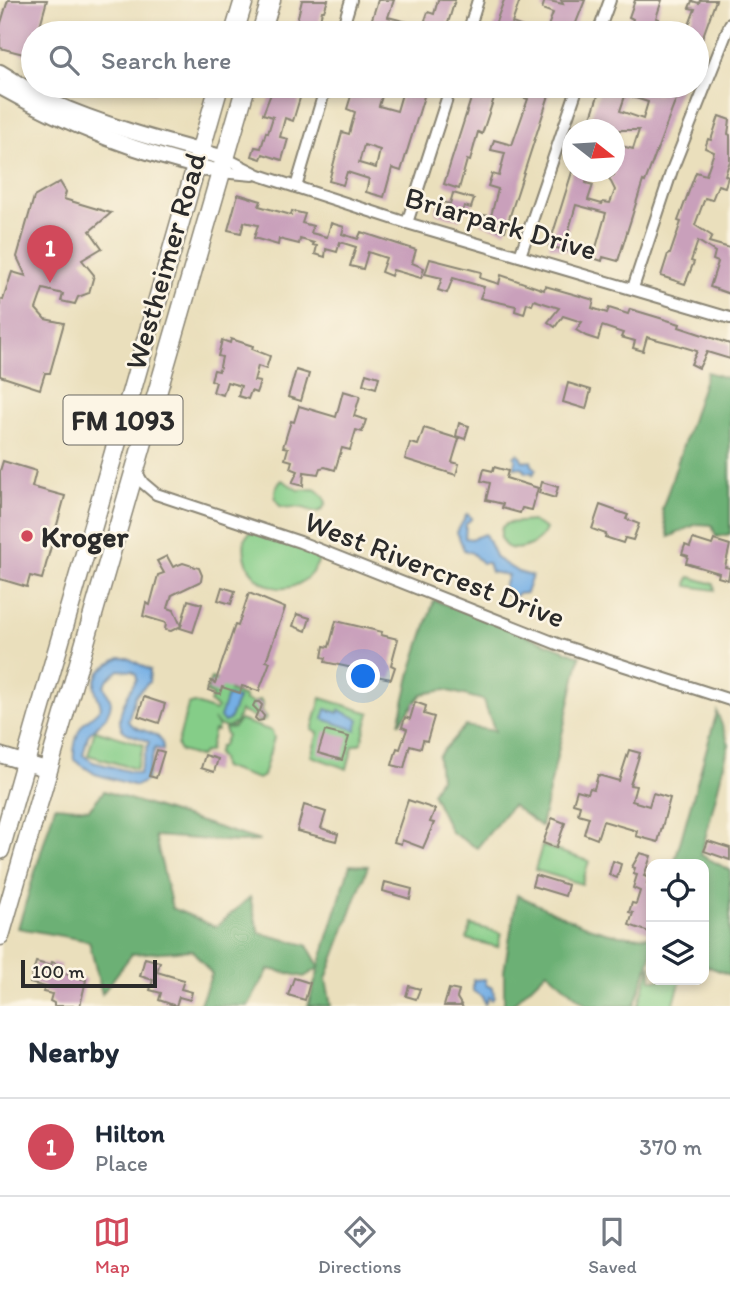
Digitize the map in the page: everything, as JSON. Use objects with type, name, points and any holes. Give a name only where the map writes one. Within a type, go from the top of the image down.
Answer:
[{"type":"main road","points":[[238,21],[244,0]]},
{"type":"main road","points":[[265,21],[271,0]]},
{"type":"main road","name":"Westheimer Road","points":[[0,850],[216,98]]},
{"type":"main road","name":"Westheimer Road","points":[[0,936],[223,165],[238,98]]},
{"type":"main road","points":[[105,482],[114,486],[115,492],[99,550],[106,567]]},
{"type":"street","points":[[345,21],[351,0]]},
{"type":"street","points":[[472,21],[478,0]]},
{"type":"street","points":[[602,21],[610,0]]},
{"type":"street","points":[[709,77],[730,24]]},
{"type":"street","name":"Briarpark Drive","points":[[0,72],[21,88]]},
{"type":"street","name":"Briarpark Drive","points":[[0,87],[21,96]]},
{"type":"street","name":"Briarpark Drive","points":[[27,98],[150,139],[198,159],[259,175],[407,223],[730,318]]},
{"type":"street","name":"Briarpark Drive","points":[[35,98],[46,106]]},
{"type":"street","points":[[296,187],[322,98]]},
{"type":"street","points":[[407,223],[447,98]]},
{"type":"street","points":[[520,256],[574,98]]},
{"type":"street","points":[[632,288],[672,170],[701,98]]},
{"type":"street","name":"West Rivercrest Drive","points":[[134,468],[143,483],[152,491],[300,542],[560,645],[730,700]]},
{"type":"street","points":[[0,755],[49,770]]},
{"type":"green space","points":[[707,372],[730,379],[730,534],[716,537],[712,525],[697,524],[669,537],[662,510]]},
{"type":"green space","points":[[282,480],[298,490],[315,489],[324,497],[326,503],[316,512],[300,507],[280,506],[275,493]]},
{"type":"green space","points":[[532,521],[546,529],[534,543],[517,549],[504,544],[501,537],[502,527],[508,523]]},
{"type":"green space","points":[[252,530],[317,553],[320,557],[311,573],[300,583],[286,588],[273,587],[260,581],[251,571],[245,556],[245,538]]},
{"type":"green space","points":[[690,577],[714,584],[715,590],[687,586]]},
{"type":"green space","points":[[434,600],[580,656],[541,826],[512,805],[477,848],[451,832],[432,793],[440,778],[438,756],[465,726],[495,731],[483,700],[445,690],[422,694],[399,724],[411,672]]},
{"type":"green space","points":[[211,678],[231,685],[230,691],[245,697],[244,700],[253,703],[260,700],[263,704],[261,711],[266,717],[264,721],[258,722],[254,717],[240,711],[236,723],[226,728],[213,719],[218,727],[217,731],[214,730],[209,751],[202,753],[200,757],[180,751],[177,746],[188,705],[194,703],[215,711],[217,708],[210,703],[213,695],[206,692]]},
{"type":"green space","points":[[321,698],[370,713],[361,743],[353,746],[347,769],[311,756],[318,733],[312,730]]},
{"type":"green space","points":[[717,712],[729,744],[701,855],[709,859],[675,859]]},
{"type":"green space","points":[[240,720],[272,731],[274,738],[263,776],[258,779],[222,767],[221,758],[217,754],[227,735],[225,729],[234,727]]},
{"type":"green space","points":[[95,730],[144,745],[136,769],[88,755]]},
{"type":"green space","points":[[104,791],[260,841],[155,836],[172,908],[216,927],[250,897],[259,933],[307,945],[319,966],[350,865],[368,866],[326,979],[331,1006],[308,1006],[319,968],[304,977],[269,969],[248,1006],[199,1006],[212,974],[192,950],[132,954],[102,994],[89,941],[18,928],[55,806],[89,809]]},
{"type":"green space","points":[[542,846],[589,861],[582,884],[535,870]]},
{"type":"green space","points":[[709,859],[730,870],[730,975],[709,967]]},
{"type":"green space","points":[[517,895],[582,925],[616,934],[646,936],[646,971],[634,1006],[587,1006],[547,971],[511,1006],[504,1006],[504,971]]},
{"type":"green space","points":[[471,925],[501,933],[498,947],[467,939]]},
{"type":"green space","points":[[646,981],[646,985],[679,985],[673,1006],[638,1006]]},
{"type":"water","points":[[518,453],[523,461],[531,461],[536,469],[533,475],[531,472],[526,473],[522,467],[514,468],[514,457]]},
{"type":"water","points":[[467,514],[472,518],[466,524],[465,538],[471,539],[485,534],[496,558],[518,572],[532,576],[526,593],[514,597],[506,594],[503,590],[508,575],[491,572],[488,563],[482,563],[472,553],[464,550],[457,532]]},
{"type":"water","points":[[120,658],[128,658],[150,670],[149,682],[135,696],[128,721],[159,738],[163,750],[155,748],[146,780],[136,786],[95,774],[74,760],[79,730],[101,707],[95,689],[96,678],[106,666]],"holes":[[[119,670],[132,671],[137,679],[121,712],[120,725],[126,732],[149,742],[139,774],[93,762],[83,755],[88,735],[106,717],[110,708],[111,702],[104,685]]]},
{"type":"water","points":[[227,696],[238,699],[229,720],[224,722],[220,717]]},
{"type":"water","points":[[326,709],[338,713],[339,710],[359,719],[356,730],[323,719]]},
{"type":"water","points":[[485,979],[486,985],[493,988],[494,997],[492,1000],[489,997],[485,1004],[482,997],[473,991],[473,980]]},
{"type":"building","points":[[8,0],[47,0],[41,21],[21,21],[21,53],[0,48],[0,26]]},
{"type":"building","points":[[302,0],[328,0],[320,21],[297,21]]},
{"type":"building","points":[[378,0],[394,0],[388,17],[404,21],[371,21]]},
{"type":"building","points":[[438,0],[455,0],[449,21],[425,21],[428,12],[434,14]]},
{"type":"building","points":[[504,0],[520,0],[513,21],[496,21]]},
{"type":"building","points":[[545,0],[563,4],[561,0],[585,0],[577,21],[550,21],[553,13],[542,9]]},
{"type":"building","points":[[635,0],[662,0],[656,18],[659,21],[632,21],[629,17]]},
{"type":"building","points":[[700,0],[716,0],[708,21],[690,21],[695,9],[689,8],[692,1],[699,3]]},
{"type":"building","points":[[269,98],[300,98],[293,121],[285,118],[280,137],[288,139],[282,160],[263,154],[261,159],[252,156],[255,147],[261,148],[273,117],[263,114]]},
{"type":"building","points":[[350,98],[381,98],[379,106],[397,111],[401,98],[423,98],[401,171],[392,168],[384,197],[366,192],[369,179],[347,172],[343,185],[329,181],[342,132],[349,134],[355,112],[347,109]],"holes":[[[364,145],[380,150],[376,168],[359,163]]]},
{"type":"building","points":[[471,98],[494,98],[482,134],[478,132],[470,161],[467,160],[459,189],[444,184]]},
{"type":"building","points":[[525,98],[548,98],[505,231],[481,224],[484,215],[491,216],[498,189],[488,186],[492,174],[499,176],[505,153],[491,150],[494,140],[512,145],[528,99]]},
{"type":"building","points":[[597,98],[624,98],[620,111],[643,119],[648,102],[635,98],[676,98],[645,182],[643,181],[618,261],[603,257],[602,261],[593,258],[606,213],[576,205],[566,240],[575,242],[572,252],[549,246],[569,182],[586,182],[593,185],[588,200],[610,203],[615,190],[611,182],[625,182],[625,147],[633,149],[639,130],[625,130],[625,119],[590,119]]},
{"type":"building","points":[[719,116],[730,120],[730,161],[725,175],[728,177],[725,187],[718,185],[712,200],[705,198],[695,225],[712,236],[709,242],[730,248],[730,294],[710,287],[718,262],[713,260],[715,252],[698,241],[691,261],[694,262],[685,284],[661,276],[696,172],[706,175],[714,152],[705,148],[708,139],[711,140]]},
{"type":"building","points":[[60,182],[66,192],[64,199],[111,213],[90,231],[102,248],[82,260],[94,275],[89,293],[78,297],[75,304],[61,301],[63,294],[43,289],[36,309],[45,319],[64,323],[50,373],[45,373],[40,389],[0,376],[0,299],[3,300],[12,272],[26,276],[17,257],[34,197]]},
{"type":"building","points":[[453,193],[474,199],[471,208],[464,206],[460,220],[435,213],[439,201],[450,204]]},
{"type":"building","points":[[238,194],[261,201],[259,206],[291,215],[292,211],[305,214],[302,223],[313,226],[311,233],[327,237],[331,223],[344,227],[342,234],[358,239],[361,232],[416,250],[412,263],[424,268],[421,278],[393,270],[391,276],[381,272],[386,258],[368,252],[363,269],[350,266],[356,247],[340,242],[337,252],[326,249],[325,257],[315,254],[317,246],[313,245],[314,243],[300,239],[299,244],[279,239],[278,245],[254,238],[258,225],[244,222],[241,233],[228,230]]},
{"type":"building","points":[[430,259],[481,272],[480,278],[499,284],[501,275],[544,290],[545,286],[594,300],[592,308],[607,313],[609,308],[628,314],[630,309],[680,324],[679,327],[730,344],[730,359],[707,352],[699,368],[691,364],[697,351],[674,344],[647,337],[643,351],[633,348],[635,341],[621,337],[623,333],[602,326],[598,340],[576,330],[582,322],[563,316],[555,327],[548,322],[559,308],[534,300],[532,305],[527,303],[524,314],[515,311],[516,306],[480,298],[484,287],[453,278],[447,293],[438,290],[442,278],[425,274]]},
{"type":"building","points":[[231,339],[253,346],[252,349],[270,356],[266,369],[258,366],[254,381],[260,382],[256,393],[251,391],[248,399],[238,396],[241,386],[227,382],[223,395],[213,392],[216,382],[211,380],[214,370],[219,371],[222,357],[218,356],[222,340],[230,343]]},
{"type":"building","points":[[296,370],[309,374],[301,401],[288,397]]},
{"type":"building","points":[[366,373],[379,377],[376,388],[363,384]]},
{"type":"building","points":[[568,383],[591,390],[586,409],[563,402]]},
{"type":"building","points":[[343,391],[360,396],[354,416],[366,420],[362,432],[356,430],[350,450],[342,448],[335,470],[325,467],[320,468],[318,474],[304,472],[303,486],[292,483],[298,471],[290,468],[292,461],[285,459],[288,448],[283,447],[299,406],[336,417]]},
{"type":"building","points":[[459,423],[469,426],[465,439],[456,436]]},
{"type":"building","points":[[424,428],[459,439],[452,462],[459,464],[456,475],[405,459],[410,443],[418,445]]},
{"type":"building","name":"Kroger","points":[[3,461],[36,471],[32,487],[65,496],[42,579],[30,576],[27,587],[0,579],[0,471]]},
{"type":"building","points":[[494,467],[508,471],[506,478],[538,488],[532,510],[522,508],[520,513],[502,508],[503,504],[486,500],[490,483],[481,481],[484,469],[493,471]]},
{"type":"building","points":[[542,482],[558,487],[555,498],[539,493]]},
{"type":"building","points":[[600,505],[628,515],[626,519],[639,524],[633,540],[625,538],[623,543],[592,529]]},
{"type":"building","points":[[693,539],[712,545],[714,540],[730,545],[725,567],[730,568],[728,580],[718,577],[719,573],[686,563],[688,556],[682,554],[685,545],[690,547]]},
{"type":"building","points":[[167,556],[173,567],[183,563],[199,568],[202,575],[201,581],[172,595],[168,608],[174,610],[181,626],[171,631],[165,630],[166,623],[143,616],[146,603],[150,605],[158,575],[164,573],[157,561]]},
{"type":"building","points":[[222,587],[235,591],[231,604],[218,600]]},
{"type":"building","points":[[249,593],[285,608],[266,661],[270,662],[259,691],[242,686],[240,693],[222,687],[220,694],[208,690],[211,681],[215,683]]},
{"type":"building","points":[[188,600],[202,604],[193,632],[180,628]]},
{"type":"building","points":[[297,614],[310,618],[306,631],[293,626]]},
{"type":"building","points":[[336,621],[382,632],[381,635],[398,639],[391,665],[395,667],[391,679],[325,662],[326,658],[322,657],[324,646],[329,647]]},
{"type":"building","points":[[144,697],[165,704],[159,723],[138,716]]},
{"type":"building","points":[[255,702],[262,705],[260,711],[264,716],[263,720],[258,721],[255,718],[258,711],[253,706]]},
{"type":"building","points":[[415,702],[426,706],[424,714],[434,717],[427,741],[423,740],[421,748],[410,745],[404,768],[392,765],[407,729],[402,727],[405,717],[410,719]]},
{"type":"building","points":[[325,731],[349,737],[342,760],[318,753]]},
{"type":"building","points":[[157,750],[164,752],[156,778],[149,776]]},
{"type":"building","points":[[629,750],[640,753],[630,785],[636,786],[632,801],[649,806],[653,793],[670,798],[658,842],[636,836],[637,831],[603,821],[597,839],[584,834],[589,817],[578,814],[580,805],[573,803],[577,790],[588,793],[590,788],[594,789],[598,775],[619,781]]},
{"type":"building","points":[[205,755],[218,759],[214,772],[201,768]]},
{"type":"building","points":[[408,800],[435,809],[430,822],[434,823],[423,848],[402,840],[401,844],[394,842]]},
{"type":"building","points":[[304,805],[326,812],[321,828],[338,834],[336,841],[297,831]]},
{"type":"building","points":[[552,818],[565,823],[556,848],[543,843]]},
{"type":"building","points":[[708,841],[730,848],[730,860],[704,851]]},
{"type":"building","points":[[640,853],[651,856],[646,859],[644,876],[646,931],[629,925],[633,913],[629,912],[632,903],[636,904],[640,891],[633,888],[637,875],[633,874],[635,868],[632,867]]},
{"type":"building","points":[[613,861],[621,864],[617,878],[609,875]]},
{"type":"building","points":[[535,875],[568,885],[565,896],[532,886]]},
{"type":"building","points":[[385,882],[412,889],[410,899],[383,891]]},
{"type":"building","points":[[145,958],[160,962],[157,972],[184,980],[181,989],[192,992],[190,1000],[179,997],[176,1006],[159,1000],[161,993],[150,990],[153,980],[140,976]]},
{"type":"building","points":[[36,962],[51,966],[52,962],[61,965],[59,972],[86,980],[80,1006],[54,1006],[50,1001],[52,994],[43,992],[45,987],[30,983]]},
{"type":"building","points":[[294,978],[310,983],[305,1000],[288,995]]},
{"type":"building","points":[[409,986],[420,989],[416,999],[406,996]]},
{"type":"building","points":[[449,989],[459,991],[457,998],[462,1006],[444,1006]]},
{"type":"place","name":"Hilton","points":[[50,283]]},
{"type":"place","name":"Kroger","points":[[27,536]]}]
